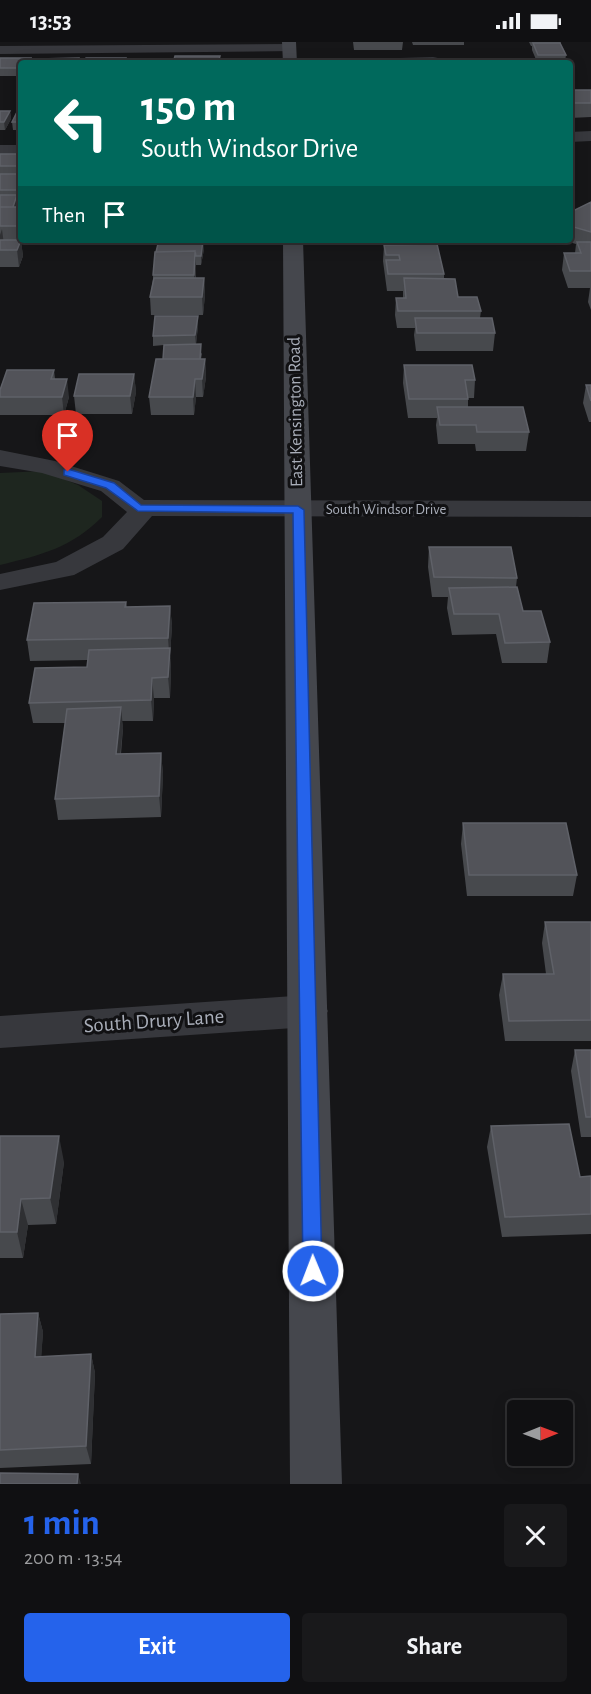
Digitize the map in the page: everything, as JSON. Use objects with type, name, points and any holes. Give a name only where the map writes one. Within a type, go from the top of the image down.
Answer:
[{"type":"main road","name":"East Kensington Road","points":[[293,243],[316,1484]]},
{"type":"street","points":[[0,50],[289,51]]},
{"type":"street","points":[[573,137],[591,136]]},
{"type":"street","points":[[0,150],[18,150]]},
{"type":"street","name":"South Windsor Drive","points":[[0,458],[46,466],[110,486],[138,508],[591,509]]},
{"type":"street","points":[[0,582],[64,569],[113,543],[145,508]]},
{"type":"street","name":"South Drury Lane","points":[[0,1032],[308,1011]]},
{"type":"shaded area","points":[[44,471],[78,485],[102,501],[102,517],[79,536],[55,549],[0,565],[0,473]]},
{"type":"building","points":[[533,43],[560,43],[566,55],[538,55]]},
{"type":"building","points":[[175,56],[220,56],[219,60],[174,60]]},
{"type":"building","points":[[0,58],[31,58],[30,60],[18,60],[18,68],[0,68]]},
{"type":"building","points":[[79,58],[79,60],[38,59]]},
{"type":"building","points":[[86,58],[126,58],[126,60],[85,60]]},
{"type":"building","points":[[573,90],[591,90],[591,103],[573,103]]},
{"type":"building","points":[[0,111],[10,111],[4,122],[0,122]]},
{"type":"building","points":[[17,112],[18,112],[18,122],[12,122]]},
{"type":"building","points":[[0,154],[18,154],[18,166],[0,166]]},
{"type":"building","points":[[0,174],[18,174],[18,190],[0,190]]},
{"type":"building","points":[[0,195],[17,195],[13,207],[0,207]]},
{"type":"building","points":[[591,202],[591,232],[573,227],[573,211]]},
{"type":"building","points":[[0,207],[18,207],[18,226],[0,226]]},
{"type":"building","points":[[0,240],[18,240],[20,243],[17,250],[0,250]]},
{"type":"building","points":[[577,242],[591,242],[591,271],[570,271],[564,253],[581,253]]},
{"type":"building","points":[[158,243],[203,243],[201,256],[196,256],[195,251],[156,252]]},
{"type":"building","points":[[437,244],[444,274],[388,274],[386,260],[400,260],[399,255],[386,255],[384,245]]},
{"type":"building","points":[[195,251],[194,275],[153,275],[155,252]]},
{"type":"building","points":[[154,278],[204,278],[202,297],[150,297]]},
{"type":"building","points":[[404,278],[455,279],[458,297],[477,297],[481,311],[398,311],[396,298],[406,298]]},
{"type":"building","points":[[155,316],[198,316],[195,335],[153,336]]},
{"type":"building","points":[[415,318],[492,318],[495,333],[417,333]]},
{"type":"building","points":[[201,344],[200,359],[163,359],[164,345]]},
{"type":"building","points":[[156,359],[205,359],[202,379],[195,379],[193,397],[149,397]]},
{"type":"building","points":[[404,365],[472,365],[475,380],[465,380],[468,399],[409,399]]},
{"type":"building","points":[[7,370],[54,370],[51,379],[67,379],[62,397],[0,397]]},
{"type":"building","points":[[79,374],[134,374],[130,396],[74,396]]},
{"type":"building","points":[[586,385],[591,385],[591,401]]},
{"type":"building","points":[[437,407],[523,407],[529,432],[477,432],[476,425],[440,425]]},
{"type":"building","points":[[429,547],[511,547],[517,578],[434,577]]},
{"type":"building","points":[[517,587],[523,611],[541,611],[550,642],[505,643],[499,614],[454,614],[449,588]]},
{"type":"building","points":[[126,602],[125,607],[170,606],[168,638],[27,640],[34,603]]},
{"type":"building","points":[[170,648],[168,677],[152,678],[151,700],[29,703],[35,668],[87,667],[89,650]]},
{"type":"building","points":[[121,707],[116,754],[161,753],[159,796],[55,799],[67,709]]},
{"type":"building","points":[[463,823],[566,823],[577,875],[469,875]]},
{"type":"building","points":[[545,922],[591,922],[591,1020],[509,1021],[503,974],[554,974]]},
{"type":"building","points":[[575,1050],[591,1050],[591,1117],[586,1117]]},
{"type":"building","points":[[569,1124],[580,1177],[591,1176],[591,1214],[505,1217],[491,1126]]},
{"type":"building","points":[[0,1136],[59,1136],[50,1198],[21,1199],[17,1232],[0,1232]]},
{"type":"building","points":[[38,1313],[35,1357],[91,1354],[86,1446],[0,1450],[0,1314]]},
{"type":"building","points":[[0,1473],[78,1474],[77,1484],[0,1484]]},
{"type":"route","points":[[68,472],[110,486],[138,508],[298,510],[313,1271]]}]
